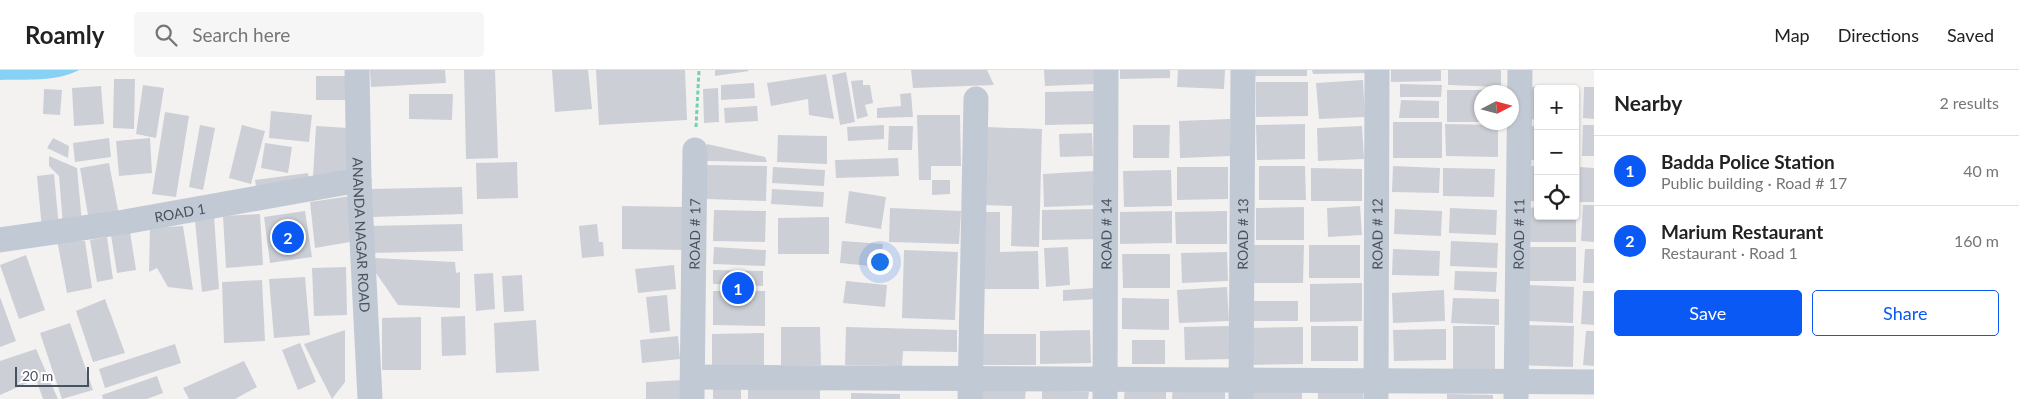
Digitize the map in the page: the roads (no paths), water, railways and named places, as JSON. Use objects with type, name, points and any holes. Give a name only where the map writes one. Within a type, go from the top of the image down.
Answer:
[{"type":"street","name":"ANANDA NAGAR ROAD","points":[[357,70],[359,180],[369,398]]},
{"type":"street","name":"ROAD # 14","points":[[1105,389],[1106,70]]},
{"type":"street","name":"ROAD # 13","points":[[1241,389],[1243,70]]},
{"type":"street","name":"ROAD # 12","points":[[1376,390],[1377,70]]},
{"type":"street","name":"ROAD # 11","points":[[1516,390],[1520,70]]},
{"type":"street","points":[[970,389],[976,99]]},
{"type":"street","name":"ROAD # 17","points":[[692,388],[695,150]]},
{"type":"street","name":"ROAD 1","points":[[0,240],[124,222],[359,180]]},
{"type":"street","points":[[692,388],[1516,390],[1594,382]]},
{"type":"water","points":[[0,70],[79,70],[51,78],[0,80]]},
{"type":"place","name":"Marium Restaurant","points":[[288,237]]},
{"type":"place","name":"Badda Police Station","points":[[738,288]]}]
